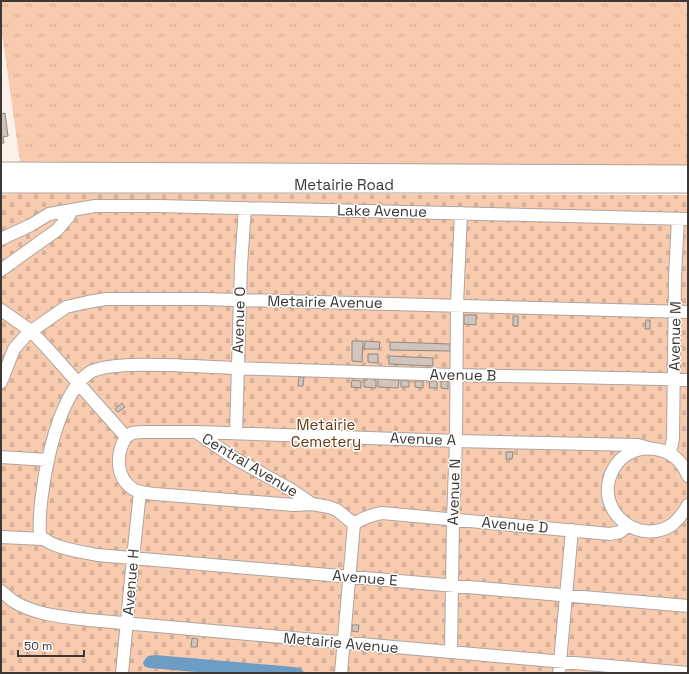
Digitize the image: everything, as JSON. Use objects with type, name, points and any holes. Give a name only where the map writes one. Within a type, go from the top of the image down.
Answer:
[{"type":"main road","name":"Metairie Road","points":[[1,170],[688,173]]},
{"type":"main road","name":"Metairie Road","points":[[1,185],[688,185]]},
{"type":"lane","name":"Lake Avenue","points":[[1,240],[31,226],[48,214],[73,213],[89,207],[118,206],[683,219]]},
{"type":"lane","name":"Avenue O","points":[[236,433],[244,208]]},
{"type":"lane","points":[[1,270],[57,230],[73,213]]},
{"type":"lane","name":"Avenue N","points":[[451,652],[456,441],[457,305],[461,213]]},
{"type":"lane","name":"Avenue M","points":[[670,453],[673,439],[675,277],[683,219]]},
{"type":"lane","name":"Metairie Avenue","points":[[1,382],[14,349],[31,331],[66,307],[106,299],[136,298],[240,300],[688,312]]},
{"type":"lane","points":[[1,310],[31,331],[126,437],[119,451],[118,464],[127,483],[133,489],[140,492],[155,494],[294,505],[312,504]]},
{"type":"lane","points":[[44,540],[40,536],[39,524],[41,495],[48,460],[56,429],[70,396],[78,382],[91,372],[111,366],[238,368]]},
{"type":"lane","name":"Avenue B","points":[[238,368],[688,380]]},
{"type":"lane","name":"Central Avenue","points":[[126,437],[132,433],[142,432],[196,432],[234,458],[290,489],[312,504],[337,510],[354,524]]},
{"type":"lane","name":"Avenue A","points":[[196,432],[456,441],[638,445],[660,449],[670,453]]},
{"type":"lane","points":[[649,448],[636,450],[625,455],[618,462],[611,473],[607,487],[608,498],[614,512],[628,525],[644,531],[658,530],[672,524],[682,516],[688,505]]},
{"type":"lane","points":[[670,453],[685,468],[688,476]]},
{"type":"lane","points":[[1,457],[48,460]]},
{"type":"lane","name":"Avenue H","points":[[122,673],[140,492]]},
{"type":"lane","name":"Avenue D","points":[[354,524],[359,520],[382,513],[610,534],[620,532],[628,525]]},
{"type":"lane","points":[[341,673],[354,524]]},
{"type":"lane","points":[[560,668],[572,530]]},
{"type":"lane","name":"Avenue E","points":[[1,537],[44,540],[70,550],[133,558],[688,606]]},
{"type":"lane","name":"Metairie Avenue","points":[[1,591],[13,601],[31,609],[58,616],[127,624],[451,652],[560,668],[688,673]]},
{"type":"green space","points":[[1,1],[688,1],[688,167],[20,162],[1,34]]},
{"type":"green space","name":"Metairie Cemetery","points":[[24,193],[688,195],[688,673],[1,673],[1,195]]},
{"type":"water","points":[[155,655],[294,667],[300,668],[305,673],[208,673],[149,668],[144,666],[143,662],[148,656]]},
{"type":"building","points":[[5,113],[8,136],[3,137],[4,143],[1,143],[1,114]]},
{"type":"building","points":[[464,315],[476,315],[476,325],[464,324]]},
{"type":"building","points":[[513,316],[518,316],[518,326],[513,326]]},
{"type":"building","points":[[646,320],[650,320],[650,329],[645,329]]},
{"type":"building","points":[[352,341],[363,341],[362,362],[352,361]]},
{"type":"building","points":[[365,341],[380,342],[379,349],[364,349]]},
{"type":"building","points":[[390,342],[450,344],[450,351],[390,350]]},
{"type":"building","points":[[368,354],[378,354],[378,363],[368,362]]},
{"type":"building","points":[[389,356],[433,358],[433,366],[389,364]]},
{"type":"building","points":[[299,377],[304,377],[303,386],[298,386]]},
{"type":"building","points":[[368,378],[373,378],[373,380],[376,380],[376,388],[364,387],[364,380],[367,380]]},
{"type":"building","points":[[378,379],[399,380],[398,388],[378,387]]},
{"type":"building","points":[[352,380],[361,381],[361,388],[351,387]]},
{"type":"building","points":[[401,380],[409,381],[409,387],[401,387]]},
{"type":"building","points":[[415,381],[423,381],[423,388],[415,387]]},
{"type":"building","points":[[430,381],[437,381],[437,388],[429,388]]},
{"type":"building","points":[[441,381],[448,381],[448,389],[441,388]]},
{"type":"building","points":[[122,403],[125,407],[118,412],[115,409]]},
{"type":"building","points":[[506,452],[513,452],[512,459],[506,459]]},
{"type":"building","points":[[352,625],[359,625],[358,632],[352,631]]},
{"type":"building","points":[[192,638],[198,639],[197,647],[191,647]]}]
